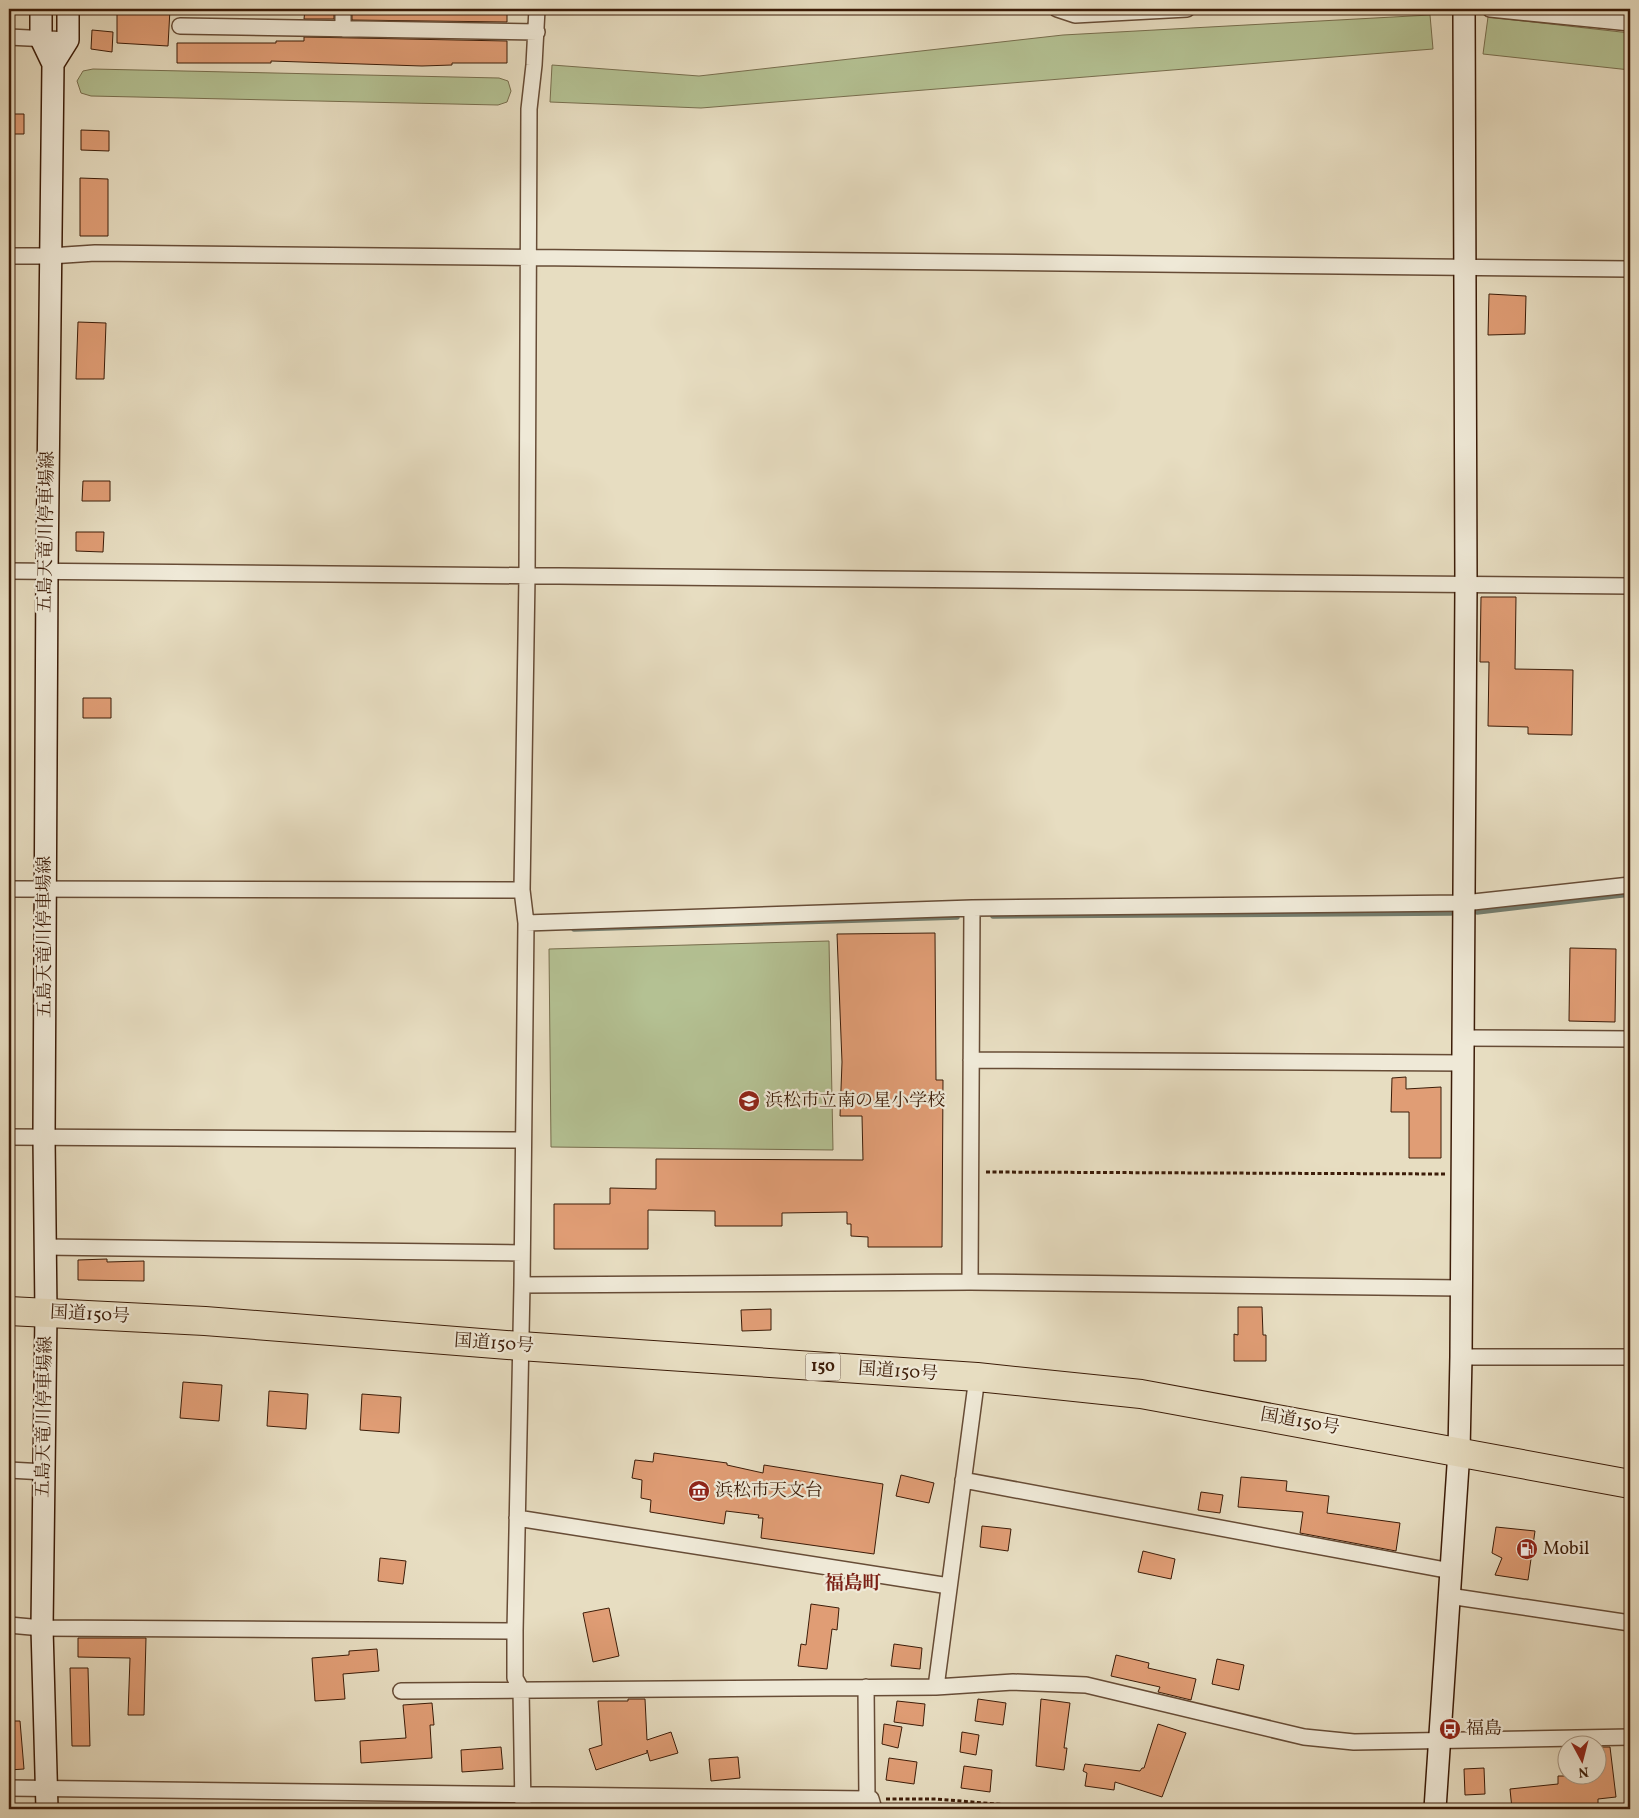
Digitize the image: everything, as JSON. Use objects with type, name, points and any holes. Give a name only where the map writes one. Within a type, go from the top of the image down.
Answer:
[{"type":"highway","name":"国道150号","points":[[9,1311],[205,1321],[520,1346],[977,1377],[1141,1394],[1459,1451],[1630,1484]]},
{"type":"main road","name":"五島天竜川停車場線","points":[[41,9],[41,39],[53,64],[47,571],[44,1138],[46,1313],[42,1628],[46,1799]]},
{"type":"main road","points":[[53,64],[68,40],[68,9]]},
{"type":"main road","points":[[1435,1809],[1459,1451],[1461,1357],[1466,584],[1464,9]]},
{"type":"street","points":[[343,9],[343,29]]},
{"type":"street","points":[[523,1809],[520,1689],[515,1678],[515,1631],[522,1285],[526,923],[522,890],[527,576],[529,109],[537,32],[537,9]]},
{"type":"street","points":[[1057,9],[1075,14],[1187,9]]},
{"type":"street","points":[[1490,9],[1629,18]]},
{"type":"street","points":[[180,26],[537,32]]},
{"type":"street","points":[[9,37],[68,40]]},
{"type":"street","points":[[9,256],[50,256],[95,252],[1630,269]]},
{"type":"street","points":[[9,571],[1630,586]]},
{"type":"street","points":[[526,923],[972,908],[1464,903],[1630,885]]},
{"type":"street","points":[[9,889],[522,890]]},
{"type":"street","points":[[970,1282],[972,908]]},
{"type":"street","points":[[1464,1038],[1630,1038]]},
{"type":"street","points":[[971,1060],[1464,1063]]},
{"type":"street","points":[[9,1137],[523,1140]]},
{"type":"street","points":[[45,1247],[522,1253]]},
{"type":"street","points":[[522,1285],[970,1282],[1462,1288]]},
{"type":"street","points":[[1461,1357],[1630,1357]]},
{"type":"street","points":[[936,1687],[977,1377]]},
{"type":"street","points":[[9,1470],[44,1472]]},
{"type":"street","points":[[963,1480],[1451,1571]]},
{"type":"street","points":[[517,1518],[949,1586]]},
{"type":"street","points":[[1449,1596],[1630,1623]]},
{"type":"street","points":[[9,1625],[42,1628],[515,1631]]},
{"type":"street","points":[[402,1691],[936,1687],[1013,1682],[1086,1685],[1304,1737],[1354,1742],[1630,1737]]},
{"type":"street","points":[[9,1788],[46,1799],[523,1794],[870,1802],[866,1687]]},
{"type":"path","points":[[970,1172],[1463,1174]]},
{"type":"path","points":[[870,1802],[936,1799],[1057,1809]]},
{"type":"green space","points":[[1430,15],[1433,49],[701,108],[550,102],[552,65],[699,76],[1063,35]]},
{"type":"green space","points":[[1488,17],[1630,33],[1630,70],[1483,54]]},
{"type":"green space","points":[[93,69],[499,78],[508,81],[511,91],[507,102],[498,105],[91,96],[81,93],[77,81],[83,71]]},
{"type":"green space","points":[[829,941],[833,1150],[551,1147],[549,949]]},
{"type":"building","points":[[117,9],[170,9],[168,46],[117,43]]},
{"type":"building","points":[[305,9],[334,9],[334,19],[304,19]]},
{"type":"building","points":[[352,9],[507,9],[507,22],[352,20]]},
{"type":"building","points":[[92,30],[113,32],[112,52],[91,49]]},
{"type":"building","points":[[304,37],[507,41],[507,63],[452,63],[452,65],[422,66],[271,61],[271,63],[177,63],[177,43],[276,43],[276,41],[304,41]]},
{"type":"building","points":[[9,114],[24,114],[24,134],[9,134]]},
{"type":"building","points":[[81,130],[109,131],[109,151],[81,150]]},
{"type":"building","points":[[80,178],[108,179],[108,236],[80,236]]},
{"type":"building","points":[[1489,294],[1526,296],[1525,334],[1488,335]]},
{"type":"building","points":[[78,322],[106,323],[104,379],[76,379]]},
{"type":"building","points":[[83,481],[110,481],[110,501],[82,501]]},
{"type":"building","points":[[76,532],[104,532],[103,552],[76,551]]},
{"type":"building","points":[[1481,597],[1516,597],[1515,669],[1573,670],[1572,735],[1528,734],[1528,727],[1488,726],[1489,662],[1480,662]]},
{"type":"building","points":[[83,698],[111,698],[111,718],[83,718]]},
{"type":"building","points":[[935,933],[936,1080],[943,1080],[942,1247],[868,1247],[868,1237],[851,1236],[851,1224],[847,1224],[847,1212],[782,1213],[782,1226],[715,1226],[715,1211],[648,1210],[648,1249],[554,1249],[554,1204],[610,1204],[610,1188],[656,1189],[656,1159],[863,1160],[862,1116],[840,1116],[842,1062],[837,934]]},
{"type":"building","points":[[1570,948],[1616,949],[1615,1022],[1569,1021]]},
{"type":"building","points":[[1406,1077],[1406,1089],[1441,1087],[1441,1158],[1409,1158],[1409,1112],[1391,1112],[1392,1078]]},
{"type":"building","points":[[107,1259],[107,1262],[144,1261],[144,1281],[78,1280],[78,1260]]},
{"type":"building","points":[[1238,1307],[1262,1307],[1263,1335],[1266,1335],[1266,1361],[1234,1361],[1234,1334],[1238,1335]]},
{"type":"building","points":[[771,1309],[771,1330],[742,1331],[741,1310]]},
{"type":"building","points":[[183,1382],[222,1385],[219,1421],[180,1418]]},
{"type":"building","points":[[269,1391],[308,1394],[306,1429],[267,1426]]},
{"type":"building","points":[[362,1394],[401,1397],[399,1433],[360,1430]]},
{"type":"building","points":[[654,1453],[727,1463],[727,1465],[763,1473],[764,1465],[883,1484],[874,1554],[761,1538],[763,1518],[758,1518],[759,1515],[726,1511],[724,1524],[650,1512],[651,1500],[641,1498],[642,1480],[632,1478],[635,1460],[653,1462]]},
{"type":"building","points":[[901,1475],[934,1483],[929,1503],[896,1496]]},
{"type":"building","points":[[1241,1477],[1287,1481],[1286,1491],[1329,1496],[1327,1513],[1400,1523],[1396,1551],[1300,1533],[1303,1512],[1238,1507]]},
{"type":"building","points":[[1201,1492],[1223,1495],[1220,1513],[1198,1510]]},
{"type":"building","points":[[982,1526],[1011,1529],[1008,1551],[980,1547]]},
{"type":"building","points":[[1496,1527],[1535,1531],[1528,1580],[1495,1575],[1502,1558],[1492,1553]]},
{"type":"building","points":[[1143,1551],[1175,1559],[1171,1579],[1138,1572]]},
{"type":"building","points":[[380,1558],[406,1561],[403,1584],[378,1581]]},
{"type":"building","points":[[811,1604],[839,1608],[837,1630],[832,1629],[827,1669],[798,1666],[801,1644],[806,1645]]},
{"type":"building","points":[[609,1608],[619,1656],[593,1662],[583,1613]]},
{"type":"building","points":[[78,1638],[146,1638],[144,1715],[128,1715],[130,1658],[78,1657]]},
{"type":"building","points":[[894,1644],[922,1648],[920,1669],[891,1666]]},
{"type":"building","points":[[377,1649],[379,1671],[343,1674],[345,1699],[315,1701],[312,1658],[349,1655],[349,1651]]},
{"type":"building","points":[[1116,1655],[1149,1663],[1148,1668],[1196,1679],[1191,1700],[1158,1692],[1160,1687],[1111,1676]]},
{"type":"building","points":[[1217,1659],[1244,1665],[1239,1690],[1212,1684]]},
{"type":"building","points":[[70,1668],[88,1668],[90,1746],[72,1746]]},
{"type":"building","points":[[628,1699],[645,1699],[647,1740],[671,1732],[678,1753],[650,1761],[647,1750],[647,1753],[596,1770],[589,1749],[602,1745],[598,1701],[628,1701]]},
{"type":"building","points":[[978,1699],[1006,1703],[1003,1725],[975,1721]]},
{"type":"building","points":[[1041,1699],[1070,1703],[1064,1748],[1067,1748],[1064,1770],[1036,1766]]},
{"type":"building","points":[[897,1701],[925,1704],[923,1726],[894,1722]]},
{"type":"building","points":[[432,1703],[434,1725],[430,1725],[432,1758],[361,1763],[360,1741],[406,1738],[403,1705]]},
{"type":"building","points":[[9,1721],[20,1721],[24,1769],[9,1770]]},
{"type":"building","points":[[884,1724],[902,1727],[898,1748],[882,1744]]},
{"type":"building","points":[[1158,1724],[1186,1733],[1162,1797],[1115,1782],[1114,1790],[1085,1786],[1087,1773],[1083,1771],[1085,1764],[1140,1771],[1144,1768]]},
{"type":"building","points":[[962,1732],[979,1735],[976,1755],[960,1752]]},
{"type":"building","points":[[501,1747],[503,1769],[462,1772],[461,1750]]},
{"type":"building","points":[[1606,1747],[1610,1747],[1616,1797],[1598,1799],[1598,1809],[1512,1809],[1510,1789],[1556,1784],[1556,1786],[1606,1786]]},
{"type":"building","points":[[738,1757],[740,1778],[711,1781],[709,1759]]},
{"type":"building","points":[[889,1758],[917,1762],[914,1784],[886,1780]]},
{"type":"building","points":[[964,1766],[992,1770],[990,1792],[961,1788]]},
{"type":"building","points":[[1484,1768],[1485,1794],[1465,1795],[1464,1769]]},
{"type":"waterway","points":[[1477,912],[1630,894]]},
{"type":"waterway","points":[[993,916],[1451,913]]},
{"type":"waterway","points":[[574,929],[957,917]]},
{"type":"place","name":"浜松市立南の星小学校","points":[[749,1101]]},
{"type":"place","name":"浜松市天文台","points":[[699,1491]]},
{"type":"place","name":"Mobil","points":[[1527,1549]]},
{"type":"place","name":"福島","points":[[1450,1729]]},
{"type":"district","name":"福島町","points":[[853,1584]]}]
